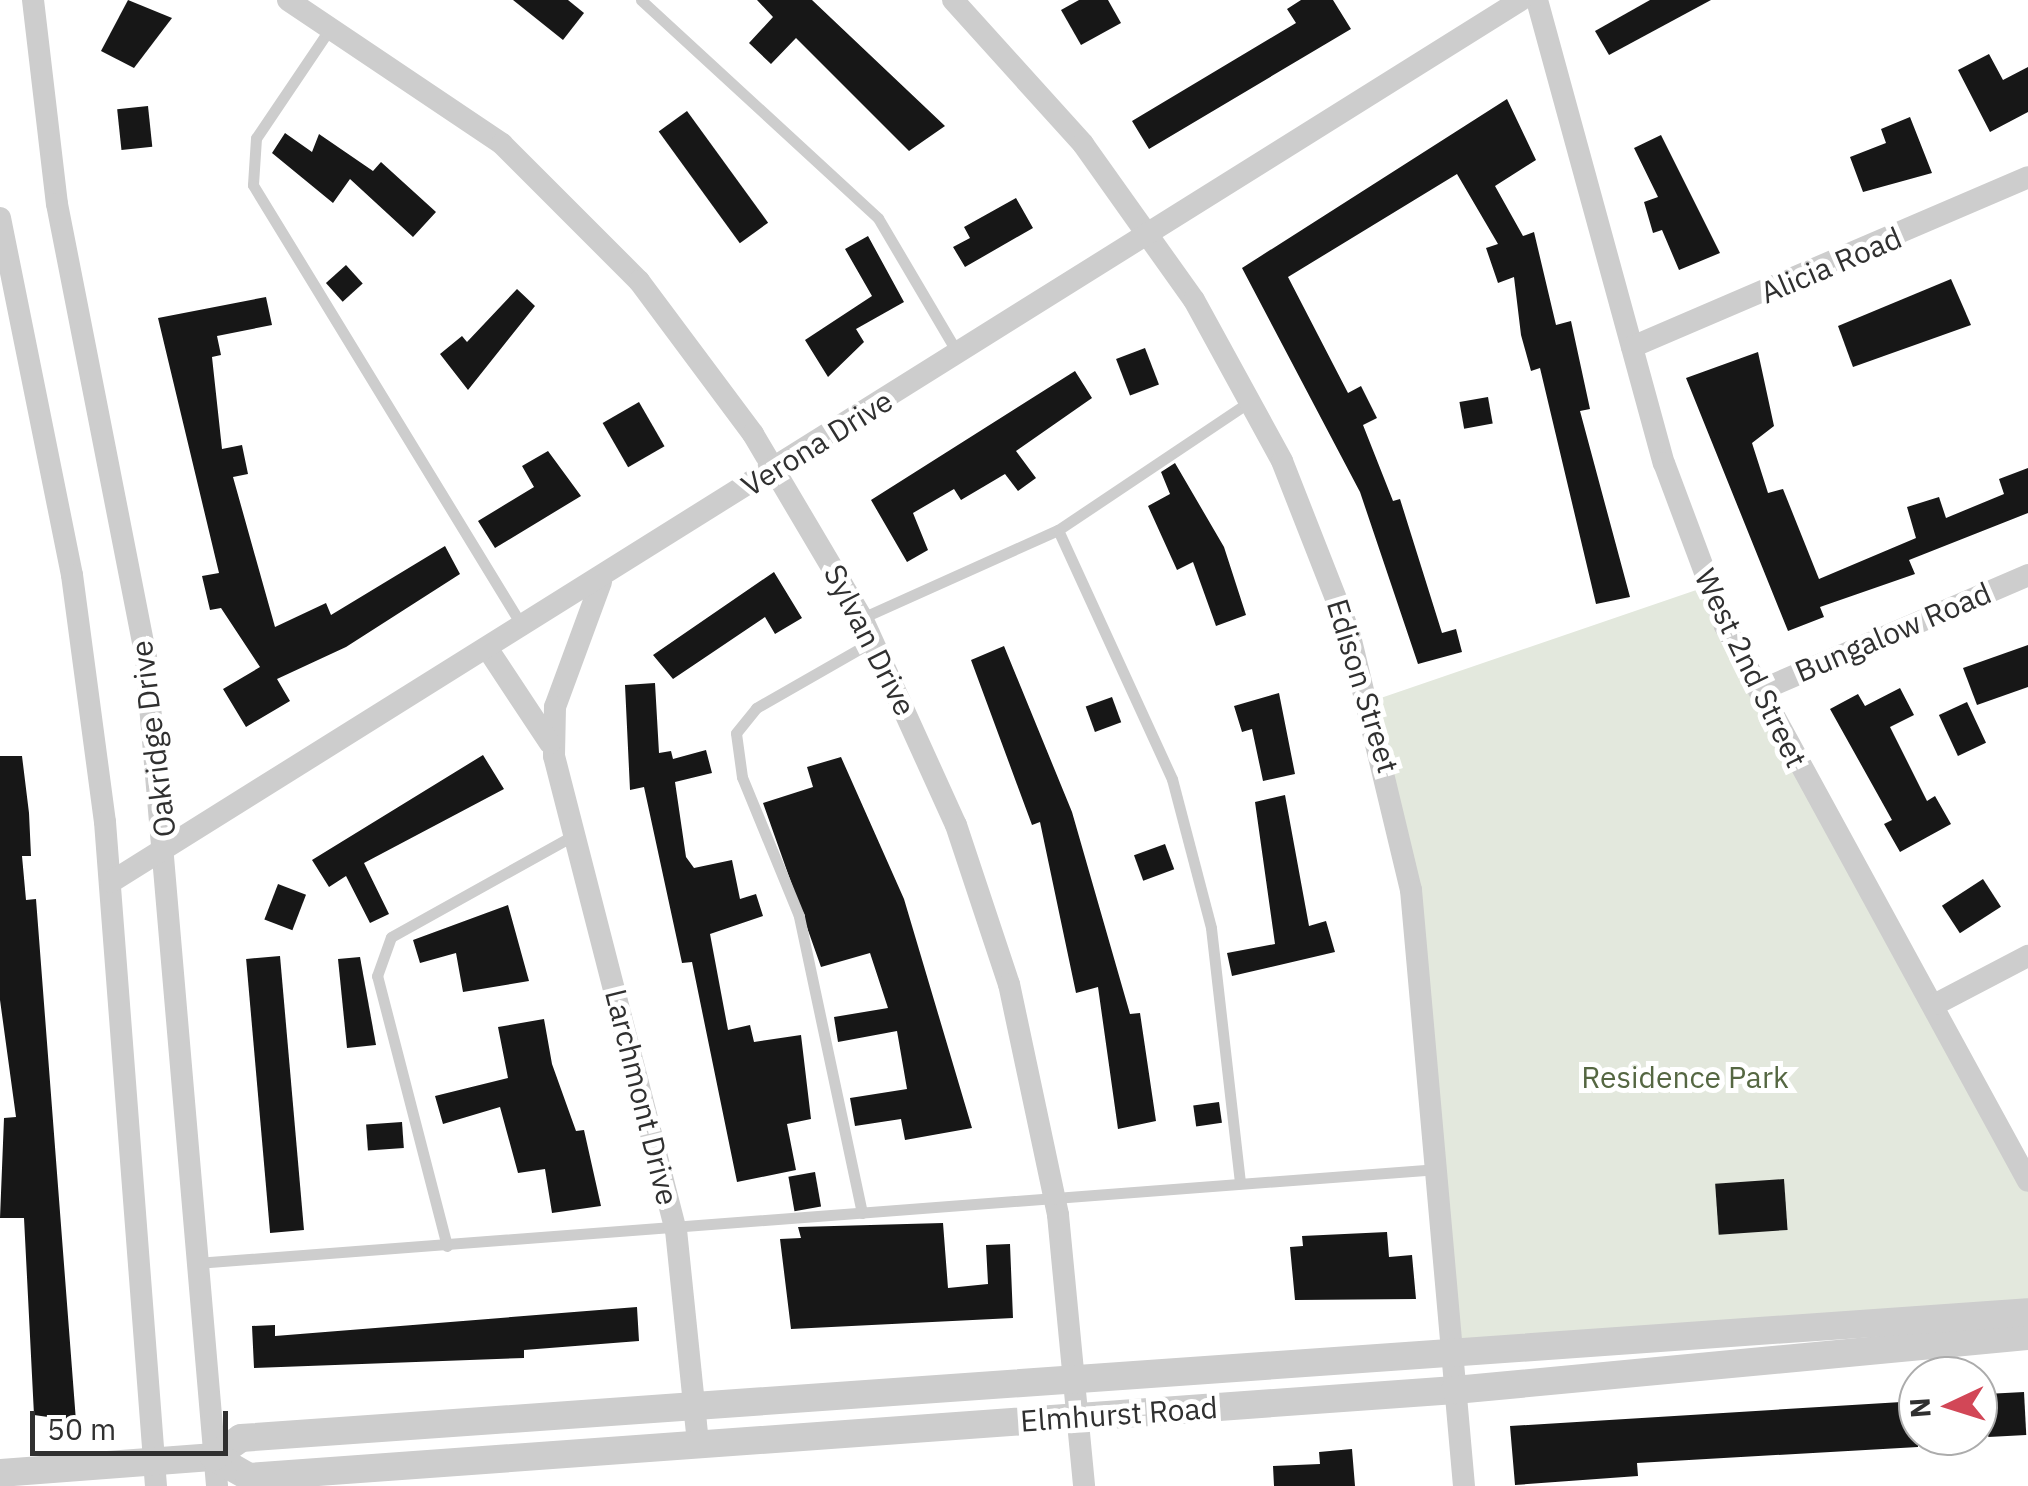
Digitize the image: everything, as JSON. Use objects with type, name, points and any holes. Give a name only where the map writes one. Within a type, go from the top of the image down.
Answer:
[{"type":"street","name":"Oakridge Drive","points":[[33,0],[57,204],[146,659],[166,851],[216,1486]]},
{"type":"street","name":"Sylvan Drive","points":[[288,0],[456,107],[548,184],[684,336],[774,470],[862,618],[982,896],[1054,1196],[1076,1373],[1084,1486]]},
{"type":"street","name":"Edison Street","points":[[953,0],[1038,89],[1150,233],[1251,401],[1322,557],[1380,735],[1412,890],[1464,1486]]},
{"type":"street","name":"Verona Drive","points":[[111,882],[601,582],[1521,0]]},
{"type":"street","name":"West 2nd Street","points":[[1537,0],[1632,347],[1692,546],[1758,691],[1936,1004],[2028,1181]]},
{"type":"street","name":"Alicia Road","points":[[1632,347],[2028,176]]},
{"type":"street","name":"Oakridge Drive","points":[[0,218],[72,575],[111,882],[155,1474]]},
{"type":"street","name":"Bungalow Road","points":[[1758,691],[2028,576]]},
{"type":"street","name":"Larchmont Drive","points":[[554,756],[555,707],[601,582]]},
{"type":"street","name":"Larchmont Drive","points":[[489,650],[536,711],[554,756],[676,1230],[698,1443]]},
{"type":"street","points":[[1936,1004],[2028,956]]},
{"type":"street","name":"Elmhurst Road","points":[[0,1473],[155,1474],[214,1458],[241,1438],[1076,1373],[2028,1312]]},
{"type":"street","name":"Elmhurst Road","points":[[214,1458],[249,1478],[1455,1390],[2028,1336]]},
{"type":"lane","points":[[641,0],[878,218],[958,354]]},
{"type":"lane","points":[[330,27],[256,138],[253,185],[524,629]]},
{"type":"lane","points":[[862,618],[1058,530],[1251,401]]},
{"type":"lane","points":[[1058,530],[1172,779],[1211,928],[1240,1183]]},
{"type":"lane","points":[[862,1214],[800,916],[742,777],[736,733],[756,708],[874,641]]},
{"type":"lane","points":[[448,1246],[377,976],[391,936],[574,835]]},
{"type":"lane","points":[[196,1263],[1439,1170]]},
{"type":"green space","name":"Residence Park","points":[[1708,586],[2028,1181],[2028,1312],[1452,1349],[1424,1005],[1372,701]]},
{"type":"building","points":[[128,0],[172,18],[134,68],[101,51]]},
{"type":"building","points":[[513,0],[568,0],[584,13],[563,40]]},
{"type":"building","points":[[757,0],[812,0],[945,126],[909,151],[796,38],[771,64],[749,43],[773,17]]},
{"type":"building","points":[[1079,0],[1108,0],[1121,23],[1081,45],[1061,10]]},
{"type":"building","points":[[1301,0],[1333,0],[1351,29],[1149,149],[1132,121],[1296,23],[1287,9]]},
{"type":"building","points":[[1650,0],[1711,0],[1609,55],[1595,31]]},
{"type":"building","points":[[1989,54],[2003,80],[2028,67],[2028,112],[1990,132],[1958,70]]},
{"type":"building","points":[[1507,99],[1536,160],[1495,186],[1523,236],[1534,232],[1556,325],[1571,321],[1590,409],[1580,411],[1630,597],[1596,604],[1540,368],[1531,371],[1521,335],[1514,277],[1498,283],[1486,248],[1498,244],[1457,174],[1288,277],[1348,393],[1361,386],[1377,418],[1363,425],[1393,501],[1400,499],[1442,633],[1456,629],[1462,652],[1418,664],[1360,492],[1242,268]]},
{"type":"building","points":[[148,106],[152,147],[121,150],[117,109]]},
{"type":"building","points":[[687,111],[768,223],[740,243],[659,132]]},
{"type":"building","points":[[1910,117],[1932,173],[1863,192],[1850,157],[1886,143],[1881,129]]},
{"type":"building","points":[[285,133],[312,152],[319,134],[373,171],[381,162],[436,212],[413,237],[350,179],[333,203],[272,153]]},
{"type":"building","points":[[1661,135],[1720,253],[1679,270],[1662,230],[1653,233],[1644,202],[1658,197],[1634,148]]},
{"type":"building","points":[[1016,198],[1033,228],[965,267],[953,247],[970,238],[964,227]]},
{"type":"building","points":[[868,236],[904,302],[856,329],[864,342],[828,377],[805,340],[872,296],[845,249]]},
{"type":"building","points":[[346,265],[363,284],[343,302],[326,283]]},
{"type":"building","points":[[1951,279],[1971,325],[1853,367],[1838,326]]},
{"type":"building","points":[[517,289],[535,306],[468,390],[440,354],[462,336],[467,342]]},
{"type":"building","points":[[266,297],[272,325],[217,336],[221,355],[212,357],[222,449],[242,445],[248,474],[233,477],[275,627],[326,603],[331,615],[445,546],[460,574],[346,647],[277,679],[290,701],[246,727],[223,689],[260,667],[221,608],[210,610],[202,576],[219,573],[158,318]]},
{"type":"building","points":[[1145,348],[1159,384],[1130,396],[1116,359]]},
{"type":"building","points":[[1758,352],[1774,426],[1752,443],[1768,493],[1783,489],[1819,579],[1916,538],[1907,507],[1939,497],[1946,518],[2004,494],[1999,479],[2028,468],[2028,513],[1909,560],[1915,574],[1820,607],[1824,617],[1788,631],[1686,378]]},
{"type":"building","points":[[1075,371],[1092,398],[1016,451],[1036,478],[1018,491],[1005,474],[961,500],[954,489],[913,513],[928,550],[907,562],[871,500]]},
{"type":"building","points":[[1488,397],[1493,424],[1464,429],[1459,402]]},
{"type":"building","points":[[639,402],[664,446],[628,467],[603,423]]},
{"type":"building","points":[[548,451],[581,496],[495,548],[478,521],[534,487],[522,466]]},
{"type":"building","points":[[1175,463],[1224,547],[1246,615],[1216,626],[1193,562],[1177,570],[1148,506],[1170,494],[1161,472]]},
{"type":"building","points":[[774,572],[802,618],[775,634],[765,617],[673,679],[653,655]]},
{"type":"building","points":[[2028,645],[2028,687],[1977,705],[1963,668]]},
{"type":"building","points":[[1004,646],[1072,812],[1130,1014],[1140,1013],[1156,1121],[1118,1129],[1098,987],[1076,993],[1040,822],[1032,825],[971,660]]},
{"type":"building","points":[[655,683],[659,753],[671,751],[673,759],[706,750],[712,773],[675,782],[686,857],[694,868],[732,860],[740,899],[756,894],[763,916],[710,934],[728,1030],[750,1025],[754,1042],[801,1035],[811,1119],[787,1124],[796,1170],[737,1182],[692,962],[682,963],[644,787],[630,790],[625,685]]},
{"type":"building","points":[[1900,688],[1914,715],[1890,727],[1927,801],[1935,796],[1951,824],[1900,852],[1884,824],[1892,820],[1830,709],[1858,694],[1865,706]]},
{"type":"building","points":[[1279,693],[1295,774],[1263,781],[1252,729],[1242,732],[1234,706]]},
{"type":"building","points":[[1112,697],[1121,722],[1095,732],[1086,707]]},
{"type":"building","points":[[1967,702],[1986,743],[1958,756],[1939,715]]},
{"type":"building","points":[[483,755],[504,789],[364,863],[389,914],[370,923],[346,876],[329,887],[312,860]]},
{"type":"building","points":[[0,756],[22,756],[29,813],[31,856],[22,856],[26,900],[36,899],[76,1421],[34,1415],[24,1218],[0,1218],[4,1118],[16,1117],[0,1000]]},
{"type":"building","points":[[841,757],[904,899],[972,1128],[905,1140],[901,1119],[855,1126],[850,1098],[907,1089],[897,1031],[838,1042],[834,1017],[888,1008],[870,953],[821,967],[763,803],[813,787],[807,767]]},
{"type":"building","points":[[1285,795],[1309,926],[1326,921],[1335,952],[1232,976],[1227,953],[1275,944],[1255,802]]},
{"type":"building","points":[[1165,844],[1174,869],[1143,881],[1134,855]]},
{"type":"building","points":[[1983,879],[2001,907],[1960,933],[1942,906]]},
{"type":"building","points":[[278,884],[306,895],[292,930],[264,919]]},
{"type":"building","points":[[508,905],[529,981],[463,992],[456,953],[420,963],[413,940]]},
{"type":"building","points":[[280,956],[304,1230],[270,1233],[246,959]]},
{"type":"building","points":[[360,957],[376,1045],[347,1048],[338,959]]},
{"type":"building","points":[[544,1019],[552,1064],[576,1131],[584,1130],[601,1206],[552,1213],[545,1169],[518,1173],[500,1107],[443,1124],[435,1096],[508,1078],[498,1027]]},
{"type":"building","points":[[1219,1102],[1222,1123],[1196,1126],[1193,1106]]},
{"type":"building","points":[[402,1122],[404,1148],[368,1150],[366,1125]]},
{"type":"building","points":[[815,1172],[821,1206],[794,1211],[788,1177]]},
{"type":"building","points":[[1784,1179],[1788,1230],[1719,1235],[1715,1184]]},
{"type":"building","points":[[943,1223],[948,1288],[988,1284],[986,1245],[1010,1244],[1013,1318],[791,1329],[780,1239],[801,1238],[798,1227]]},
{"type":"building","points":[[1387,1232],[1389,1257],[1412,1255],[1416,1299],[1295,1300],[1290,1247],[1303,1246],[1302,1236]]},
{"type":"building","points":[[637,1307],[639,1341],[524,1350],[524,1358],[254,1368],[252,1326],[275,1325],[275,1336]]},
{"type":"building","points":[[2024,1392],[2026,1435],[1998,1436],[1998,1393]]},
{"type":"building","points":[[1898,1402],[1898,1448],[1637,1463],[1638,1476],[1515,1485],[1510,1426]]},
{"type":"building","points":[[1352,1449],[1355,1486],[1274,1486],[1273,1466],[1320,1464],[1319,1452]]}]
